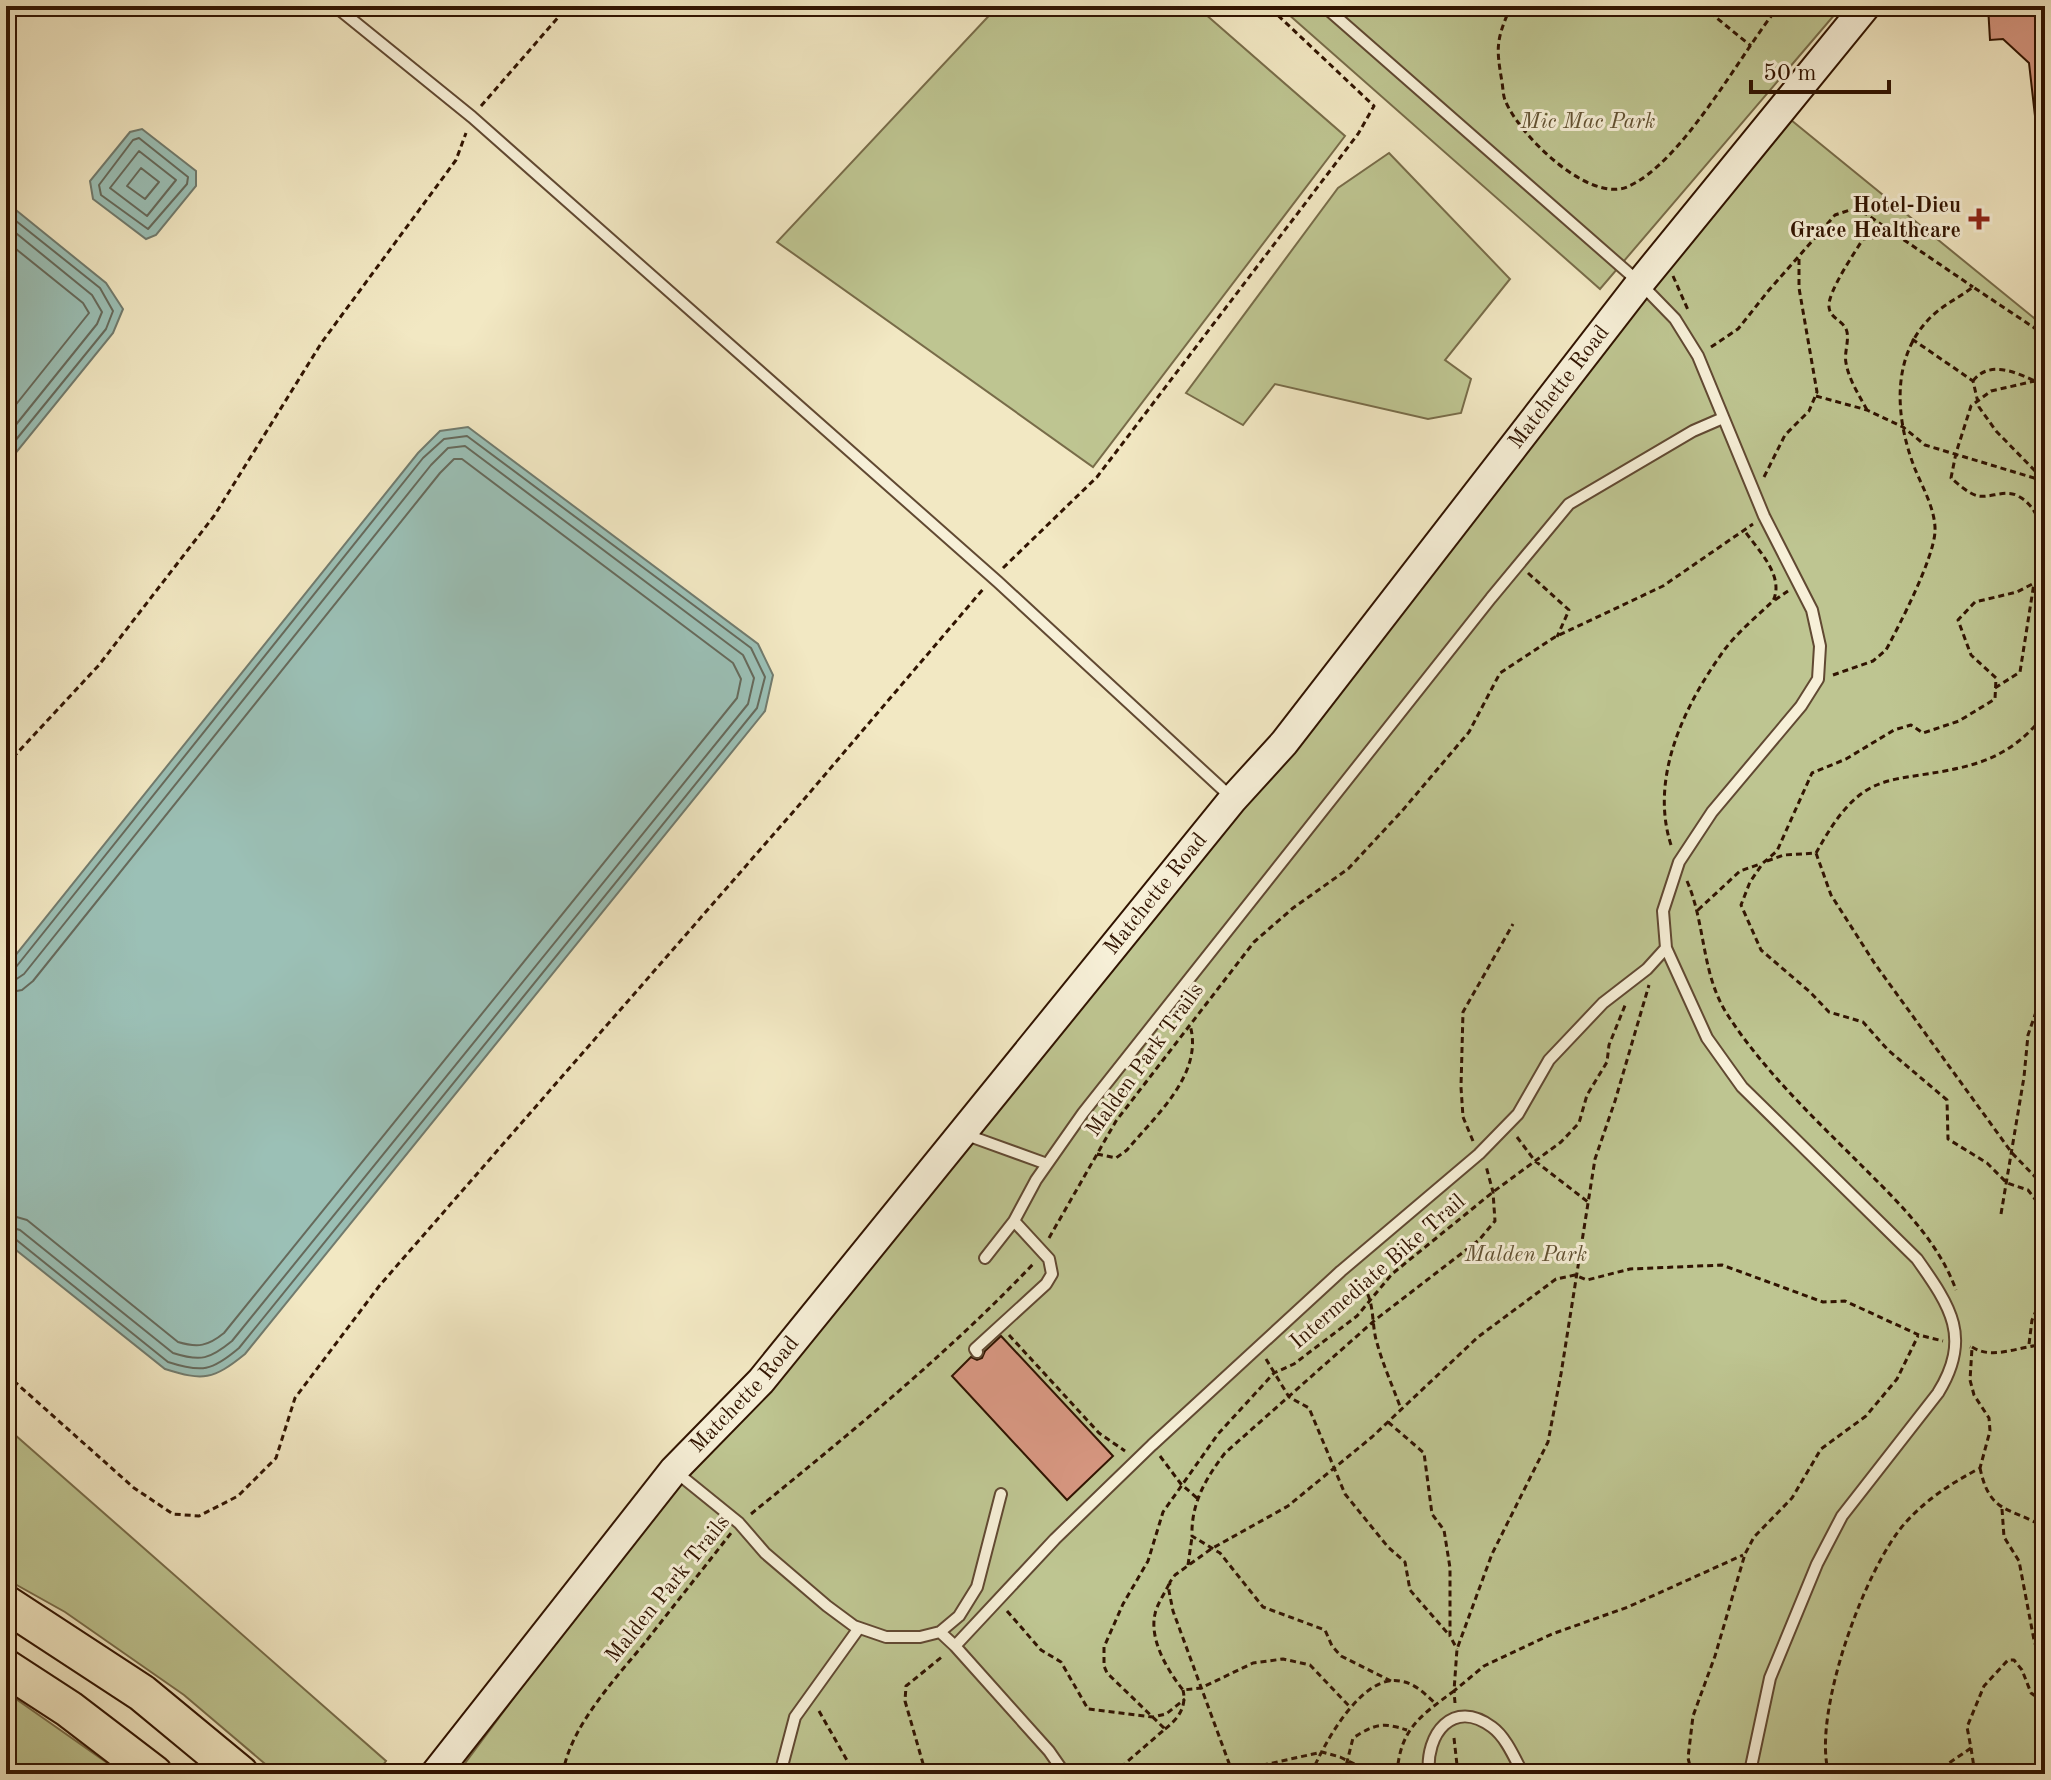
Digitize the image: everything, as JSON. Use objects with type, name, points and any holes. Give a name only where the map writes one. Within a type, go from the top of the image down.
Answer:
[{"type":"highway","points":[[6,1604],[142,1693],[240,1774]]},
{"type":"highway","points":[[6,1668],[69,1709],[154,1774]]},
{"type":"main road","name":"Matchette Road","points":[[435,1774],[674,1470],[761,1381],[1233,799],[1284,743],[1640,283],[1866,6]]},
{"type":"lane","points":[[335,6],[472,117],[993,578],[1233,799]]},
{"type":"lane","points":[[1324,6],[1640,283],[1675,319],[1698,356],[1764,516],[1812,610],[1820,646],[1818,679],[1801,706],[1712,812],[1679,862],[1663,911],[1666,948],[1689,1002],[1722,1062],[1742,1087],[1917,1259],[1940,1292],[1956,1331],[1956,1343],[1951,1373],[1842,1516],[1817,1564],[1770,1678],[1752,1774]]},
{"type":"lane","points":[[985,1258],[1014,1221],[1047,1164],[1083,1113],[1569,504],[1693,431],[1723,418]]},
{"type":"lane","points":[[955,1646],[1055,1539],[1152,1445],[1341,1271],[1479,1154],[1518,1114],[1549,1060],[1603,1003],[1647,969],[1666,948]]},
{"type":"lane","points":[[963,1133],[1047,1164]]},
{"type":"lane","points":[[977,1352],[975,1349],[1046,1284],[1052,1274],[1049,1259],[1014,1221]]},
{"type":"lane","points":[[674,1470],[739,1523],[765,1553],[827,1606],[859,1628],[886,1637],[920,1637],[940,1632],[959,1616],[977,1587],[1001,1494]]},
{"type":"lane","points":[[780,1774],[795,1717],[859,1628]]},
{"type":"lane","points":[[940,1632],[1049,1751],[1065,1774]]},
{"type":"lane","points":[[1429,1774],[1429,1751],[1441,1726],[1456,1717],[1479,1719],[1496,1729],[1523,1774]]},
{"type":"path","points":[[6,765],[99,665],[214,516],[322,342],[456,160],[472,117],[568,6]]},
{"type":"path","points":[[6,1374],[134,1488],[173,1514],[199,1516],[238,1496],[276,1458],[295,1398],[380,1285],[993,578],[1097,477],[1358,134],[1374,106],[1268,6]]},
{"type":"path","points":[[1511,6],[1496,53],[1507,105],[1529,136],[1562,167],[1588,182],[1609,189],[1629,186],[1668,156],[1779,6]]},
{"type":"path","points":[[1702,6],[1751,46]]},
{"type":"path","points":[[1698,356],[1738,329],[1835,215],[1850,210],[1866,214],[1899,234],[2045,335]]},
{"type":"path","points":[[1867,410],[1845,361],[1848,334],[1828,308],[1843,270],[1863,239],[1899,234]]},
{"type":"path","points":[[1764,478],[1785,435],[1809,411],[1816,396],[1799,288],[1799,255]]},
{"type":"path","points":[[1818,679],[1873,661],[1886,650],[1932,548],[1935,529],[1930,505],[1903,427],[1900,398],[1902,364],[1912,339],[1932,316],[1973,287]]},
{"type":"path","points":[[1912,339],[1973,381],[1979,407],[1996,431],[2044,481]]},
{"type":"path","points":[[1973,381],[1980,372],[1995,368],[2045,385]]},
{"type":"path","points":[[2035,381],[1991,391],[1971,406],[1951,478],[1976,496],[2013,494],[2028,503],[2039,520],[2044,561],[2038,581],[2017,592],[1975,602],[1958,620],[1971,655],[1996,678],[1995,699],[1959,721],[1923,733],[1911,725],[1894,730],[1846,759],[1812,773],[1777,851],[1763,863],[1750,882],[1741,905],[1761,950],[1829,1012],[1863,1022],[1888,1050],[1947,1100],[1948,1139],[1987,1163],[2007,1183],[2028,1190],[2045,1212]]},
{"type":"path","points":[[2035,381],[2045,401]]},
{"type":"path","points":[[1816,396],[1867,410],[1903,427],[1925,445],[2044,481]]},
{"type":"path","name":"Malden Park Trails","points":[[563,1774],[565,1757],[575,1737],[612,1684],[739,1523],[880,1408],[997,1303],[1042,1252],[1097,1154],[1140,1087],[1254,942],[1293,908],[1348,869],[1402,811],[1469,732],[1500,673],[1557,637],[1663,586],[1764,516]]},
{"type":"path","points":[[1744,530],[1775,576],[1777,592],[1773,601],[1727,647],[1693,699],[1670,753],[1663,805],[1670,842],[1698,910],[1710,982],[1727,1014],[1758,1057],[1894,1198],[1925,1235],[1943,1262],[1959,1300]]},
{"type":"path","points":[[1519,565],[1569,610],[1557,637]]},
{"type":"path","points":[[1995,688],[2020,672],[2034,583]]},
{"type":"path","points":[[1816,853],[1847,806],[1866,790],[1889,780],[1993,759],[2013,748],[2045,714]]},
{"type":"path","points":[[1698,910],[1740,871],[1784,855],[1816,853]]},
{"type":"path","points":[[1816,853],[1831,895],[1875,964],[2012,1153],[2045,1187]]},
{"type":"path","points":[[1188,1565],[1191,1521],[1197,1498],[1225,1453],[1375,1320],[1479,1240],[1495,1221],[1493,1192],[1486,1167],[1463,1117],[1463,1012],[1513,924]]},
{"type":"path","points":[[1454,1691],[1457,1649],[1492,1554],[1548,1442],[1595,1159],[1649,989],[1647,969]]},
{"type":"path","name":"Intermediate Bike Trail","points":[[1165,1729],[1107,1673],[1104,1666],[1104,1647],[1123,1604],[1148,1561],[1163,1512],[1218,1434],[1274,1373],[1294,1364],[1357,1316],[1392,1274],[1493,1192],[1561,1142],[1579,1123],[1587,1095],[1607,1062],[1609,1045],[1637,977]]},
{"type":"path","points":[[2001,1214],[2028,1035],[2045,986]]},
{"type":"path","points":[[1097,1154],[1116,1158],[1127,1150],[1186,1077],[1194,1038],[1190,1023]]},
{"type":"path","points":[[1507,1125],[1535,1161],[1588,1202]]},
{"type":"path","points":[[1115,1773],[1179,1716],[1185,1699],[1155,1639],[1155,1614],[1170,1582],[1211,1549],[1288,1506],[1388,1422],[1478,1337],[1556,1279],[1575,1275],[1587,1280],[1630,1269],[1722,1265],[1823,1302],[1845,1301],[1919,1335],[1956,1343],[1982,1353],[1994,1354],[2045,1345]]},
{"type":"path","points":[[1341,1271],[1363,1284],[1371,1300],[1375,1339],[1401,1410]]},
{"type":"path","points":[[2029,1346],[2032,1320],[2045,1291]]},
{"type":"path","points":[[1001,1326],[1099,1433],[1138,1459]]},
{"type":"path","points":[[1692,1774],[1688,1758],[1693,1716],[1715,1656],[1745,1554],[1754,1537],[1792,1498],[1821,1449],[1866,1416],[1897,1379],[1919,1335]]},
{"type":"path","points":[[1968,1339],[1972,1348],[1970,1380],[1974,1395],[1989,1418],[1990,1431],[1980,1468],[1991,1498],[2002,1509],[2027,1516],[2045,1528]]},
{"type":"path","points":[[1258,1346],[1289,1397],[1309,1408],[1345,1494],[1388,1547],[1405,1562],[1410,1590],[1450,1636],[1457,1649]]},
{"type":"path","points":[[1388,1422],[1424,1453],[1432,1514],[1444,1530],[1450,1568],[1450,1636]]},
{"type":"path","points":[[1152,1445],[1181,1484],[1197,1498]]},
{"type":"path","points":[[1829,1774],[1824,1759],[1824,1739],[1837,1674],[1865,1588],[1882,1553],[1905,1523],[1942,1488],[1980,1468]]},
{"type":"path","points":[[2002,1509],[2004,1537],[2019,1561],[2034,1640],[2045,1676]]},
{"type":"path","points":[[1192,1536],[1220,1553],[1263,1607],[1325,1630],[1332,1646],[1341,1656],[1391,1681]]},
{"type":"path","points":[[1223,1774],[1322,1752],[1373,1773],[1397,1773],[1402,1743],[1408,1731],[1422,1715],[1484,1666],[1538,1640],[1628,1607],[1745,1554]]},
{"type":"path","points":[[1170,1582],[1173,1611],[1233,1773]]},
{"type":"path","points":[[997,1601],[1041,1650],[1061,1662],[1088,1709],[1153,1717],[1166,1714],[1185,1699]]},
{"type":"path","points":[[926,1774],[905,1701],[906,1686],[955,1646]]},
{"type":"path","points":[[1183,1690],[1201,1688],[1253,1663],[1283,1659],[1310,1665],[1350,1707]]},
{"type":"path","points":[[1975,1774],[1967,1727],[1984,1686],[2008,1660],[2014,1660],[2022,1670],[2031,1693],[2045,1703]]},
{"type":"path","points":[[1311,1774],[1329,1737],[1350,1707],[1380,1684],[1398,1680],[1415,1686],[1437,1704]]},
{"type":"path","points":[[1193,1689],[1205,1697]]},
{"type":"path","points":[[814,1690],[820,1715],[852,1774]]},
{"type":"path","points":[[1456,1717],[1453,1742],[1458,1774]]},
{"type":"path","points":[[1344,1774],[1353,1738],[1374,1725],[1390,1725],[1408,1731]]},
{"type":"path","points":[[1933,1774],[1971,1748]]},
{"type":"green space","points":[[998,6],[1196,6],[1345,136],[1093,467],[777,242]]},
{"type":"green space","name":"Mic Mac Park","points":[[1279,6],[1842,6],[1600,289]]},
{"type":"green space","name":"Malden Park","points":[[1780,111],[2045,327],[2045,1774],[457,1774],[632,1539]]},
{"type":"green space","points":[[1389,153],[1510,279],[1445,360],[1471,379],[1461,413],[1428,419],[1275,384],[1243,425],[1186,393],[1338,188]]},
{"type":"green space","points":[[6,1427],[386,1761],[376,1774],[277,1774],[184,1695],[65,1612],[6,1579]]},
{"type":"green space","points":[[6,1692],[123,1774],[6,1774]]},
{"type":"water","points":[[142,129],[196,171],[196,186],[156,235],[146,239],[93,199],[90,181],[130,132]]},
{"type":"water","points":[[6,202],[106,283],[123,309],[113,333],[6,465]]},
{"type":"water","points":[[468,427],[758,644],[773,675],[765,711],[245,1354],[224,1369],[207,1376],[165,1369],[6,1242],[6,967],[418,453],[440,431]]},
{"type":"building","points":[[1988,6],[2045,6],[2045,115],[2035,116],[2029,63],[2003,39],[1990,40]]},
{"type":"building","points":[[1001,1336],[1113,1456],[1067,1500],[952,1376],[971,1357],[977,1360],[982,1358]]},
{"type":"place","name":"Hotel-Dieu Grace Healthcare","points":[[1979,219]]}]
